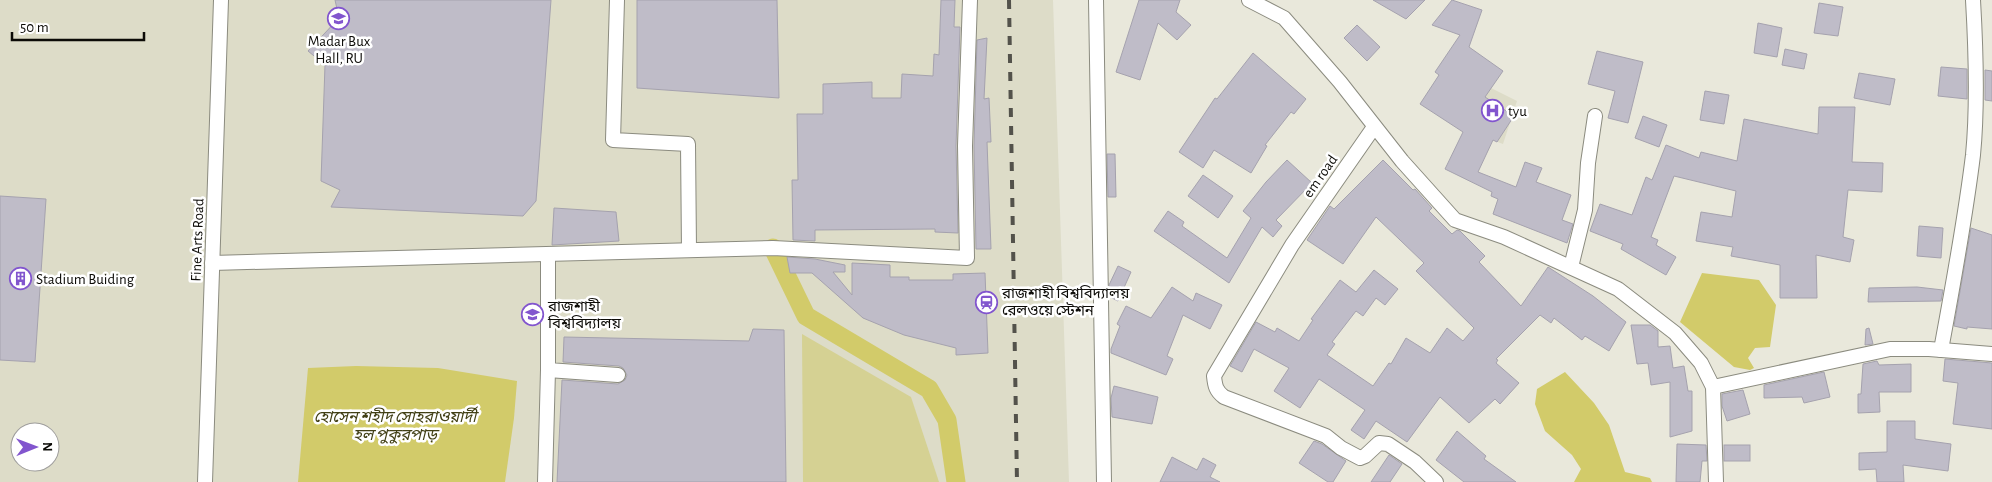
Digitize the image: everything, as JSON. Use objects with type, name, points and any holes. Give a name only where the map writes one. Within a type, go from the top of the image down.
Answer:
[{"type":"street","name":"Fine Arts Road","points":[[204,482],[221,0]]},
{"type":"street","points":[[617,0],[614,140],[688,144],[688,250]]},
{"type":"street","points":[[212,263],[773,248],[967,258],[965,146],[970,0]]},
{"type":"street","points":[[1096,0],[1104,482]]},
{"type":"street","points":[[1249,0],[1284,18],[1340,82],[1402,161],[1455,220],[1504,237],[1618,288],[1675,333],[1701,364],[1713,387],[1716,482]]},
{"type":"street","points":[[1940,350],[1957,261],[1973,154],[1976,62],[1973,0]]},
{"type":"street","points":[[1571,267],[1585,210],[1588,163],[1595,116]]},
{"type":"street","name":"em road","points":[[1374,127],[1292,245],[1214,376],[1215,384],[1218,392],[1237,403],[1326,436],[1340,448],[1360,458],[1365,456],[1379,443],[1388,444],[1426,470],[1436,482]]},
{"type":"street","points":[[545,482],[548,370],[548,254]]},
{"type":"street","points":[[1713,387],[1890,349],[1992,354]]},
{"type":"street","points":[[548,370],[618,375]]},
{"type":"shaded area","name":"রাজশাহী বিশ্ববিদ্যালয়","points":[[0,0],[1053,0],[1069,482],[0,482]]},
{"type":"shaded area","name":"tyu","points":[[1481,83],[1517,101],[1503,144],[1463,129]]},
{"type":"shaded area","points":[[802,334],[911,397],[939,482],[803,482]]},
{"type":"water","points":[[1702,273],[1759,280],[1776,305],[1770,347],[1755,348],[1748,358],[1754,368],[1750,370],[1734,367],[1680,322]]},
{"type":"water","name":"হোসেন শহীদ সোহরাওয়ার্দী হল পুকুরপাড়","points":[[356,366],[438,368],[517,381],[505,482],[298,482],[308,368]]},
{"type":"water","points":[[1565,372],[1594,403],[1609,425],[1625,472],[1650,478],[1652,482],[1574,482],[1581,469],[1572,455],[1545,431],[1535,404],[1537,389]]},
{"type":"building","points":[[335,0],[551,0],[536,201],[523,216],[331,207],[340,190],[321,181],[325,65],[308,51],[339,18]]},
{"type":"building","points":[[637,0],[777,0],[779,98],[637,88]]},
{"type":"building","points":[[941,0],[955,0],[954,27],[960,27],[956,146],[958,233],[935,232],[935,229],[815,230],[815,241],[793,240],[792,180],[798,180],[797,114],[823,114],[823,84],[872,82],[872,98],[901,98],[902,74],[933,76],[934,54],[939,55]]},
{"type":"building","points":[[1139,0],[1180,0],[1176,12],[1191,25],[1177,40],[1158,23],[1140,80],[1116,72]]},
{"type":"building","points":[[1373,0],[1425,0],[1406,19]]},
{"type":"building","points":[[1452,0],[1482,10],[1469,47],[1503,71],[1485,97],[1514,116],[1497,142],[1493,140],[1478,172],[1516,187],[1525,162],[1542,168],[1536,182],[1571,195],[1562,220],[1573,224],[1567,243],[1493,214],[1498,199],[1491,196],[1492,192],[1445,169],[1463,132],[1420,104],[1439,75],[1435,72],[1460,35],[1432,25]]},
{"type":"building","points":[[1819,3],[1843,7],[1838,36],[1814,33]]},
{"type":"building","points":[[1758,23],[1782,28],[1777,57],[1754,53]]},
{"type":"building","points":[[1357,25],[1380,47],[1367,61],[1344,38]]},
{"type":"building","points":[[987,38],[984,99],[989,98],[991,142],[987,142],[991,249],[976,249],[974,146],[977,40]]},
{"type":"building","points":[[1785,49],[1807,54],[1804,69],[1782,65]]},
{"type":"building","points":[[1597,51],[1643,62],[1628,123],[1608,118],[1615,91],[1588,84]]},
{"type":"building","points":[[1253,53],[1306,99],[1294,114],[1291,112],[1265,145],[1267,146],[1251,173],[1214,150],[1203,168],[1179,152],[1215,98],[1217,99]]},
{"type":"building","points":[[1941,67],[1967,69],[1967,99],[1938,96]]},
{"type":"building","points":[[1985,70],[1992,71],[1992,101],[1985,100]]},
{"type":"building","points":[[1859,73],[1895,79],[1890,105],[1854,98]]},
{"type":"building","points":[[1705,91],[1729,95],[1724,124],[1700,120]]},
{"type":"building","points":[[1819,107],[1855,107],[1852,162],[1883,163],[1882,192],[1848,190],[1843,237],[1854,240],[1850,262],[1816,255],[1817,298],[1780,298],[1780,265],[1731,256],[1733,247],[1696,241],[1701,212],[1732,217],[1736,191],[1674,176],[1651,237],[1658,240],[1656,245],[1676,257],[1666,275],[1621,249],[1623,244],[1590,231],[1600,204],[1632,215],[1646,177],[1652,180],[1666,145],[1699,158],[1701,152],[1737,161],[1744,119],[1818,134]]},
{"type":"building","points":[[1643,116],[1667,125],[1659,147],[1635,138]]},
{"type":"building","points":[[1107,154],[1115,154],[1116,197],[1108,197]]},
{"type":"building","points":[[1287,160],[1312,183],[1276,220],[1282,226],[1273,237],[1262,227],[1229,283],[1154,231],[1168,211],[1184,222],[1182,226],[1227,258],[1251,218],[1243,211],[1266,182]]},
{"type":"building","points":[[1383,160],[1413,190],[1415,189],[1432,208],[1429,211],[1452,234],[1457,230],[1460,231],[1485,256],[1479,262],[1521,306],[1548,267],[1593,296],[1626,322],[1609,351],[1585,336],[1582,340],[1554,318],[1551,323],[1540,315],[1496,359],[1498,360],[1496,363],[1519,383],[1500,404],[1495,399],[1469,423],[1440,397],[1407,442],[1376,421],[1364,439],[1351,430],[1365,410],[1319,379],[1300,408],[1274,391],[1289,368],[1254,349],[1242,372],[1230,366],[1256,322],[1275,332],[1277,328],[1299,341],[1313,320],[1311,319],[1340,280],[1356,292],[1374,270],[1398,289],[1385,305],[1376,298],[1363,316],[1356,311],[1332,342],[1335,344],[1327,355],[1373,386],[1389,363],[1391,364],[1406,338],[1430,353],[1447,328],[1463,341],[1474,328],[1416,271],[1424,263],[1376,217],[1343,264],[1307,240],[1330,206],[1334,209]]},
{"type":"building","points":[[1203,175],[1233,196],[1218,218],[1188,196]]},
{"type":"building","name":"Stadium Buiding","points":[[0,196],[46,199],[35,362],[0,360]]},
{"type":"building","points":[[554,208],[616,212],[619,241],[552,245]]},
{"type":"building","points":[[1919,226],[1943,228],[1941,258],[1917,256]]},
{"type":"building","points":[[1971,228],[1992,235],[1992,329],[1967,327],[1967,329],[1954,326]]},
{"type":"building","points":[[787,257],[815,259],[845,265],[845,272],[833,272],[852,295],[852,263],[890,265],[890,277],[909,277],[909,280],[953,280],[953,274],[985,273],[988,353],[956,355],[956,348],[904,335],[863,318],[812,273],[790,273]]},
{"type":"building","points":[[1118,266],[1131,272],[1118,301],[1110,297],[1109,285]]},
{"type":"building","points":[[1172,287],[1193,301],[1196,293],[1222,305],[1210,329],[1183,315],[1167,356],[1173,359],[1166,375],[1111,353],[1120,326],[1117,324],[1126,306],[1151,318]]},
{"type":"building","points":[[1917,287],[1943,290],[1941,301],[1868,302],[1869,288]]},
{"type":"building","points":[[1631,325],[1650,325],[1658,331],[1658,347],[1670,346],[1673,368],[1684,366],[1688,391],[1692,391],[1692,431],[1670,437],[1670,382],[1651,385],[1648,363],[1637,364]]},
{"type":"building","points":[[1869,328],[1873,344],[1865,345],[1866,329]]},
{"type":"building","points":[[753,329],[784,330],[786,482],[557,482],[562,380],[618,384],[625,380],[627,375],[623,368],[619,366],[563,362],[564,337],[749,341]]},
{"type":"building","points":[[1945,359],[1992,363],[1992,429],[1953,424],[1958,383],[1943,381]]},
{"type":"building","points":[[1877,361],[1879,365],[1911,364],[1911,392],[1879,392],[1880,412],[1858,413],[1858,394],[1861,394],[1863,364]]},
{"type":"building","points":[[1824,372],[1830,397],[1804,403],[1802,397],[1764,398],[1764,385]]},
{"type":"building","points":[[1114,386],[1158,397],[1152,424],[1112,417],[1111,398]]},
{"type":"building","points":[[1743,390],[1750,414],[1727,421],[1722,406],[1722,394]]},
{"type":"building","points":[[1887,421],[1915,421],[1915,439],[1951,444],[1948,471],[1903,465],[1904,482],[1877,482],[1876,469],[1859,470],[1859,453],[1887,452]]},
{"type":"building","points":[[1457,431],[1486,456],[1484,459],[1516,482],[1464,482],[1436,460]]},
{"type":"building","points":[[1314,441],[1322,444],[1346,461],[1333,482],[1328,482],[1299,463]]},
{"type":"building","points":[[1677,444],[1706,445],[1707,461],[1702,461],[1700,482],[1676,482]]},
{"type":"building","points":[[1724,445],[1750,445],[1750,461],[1724,461]]},
{"type":"building","points":[[1389,455],[1402,464],[1390,482],[1371,482]]},
{"type":"building","points":[[1172,457],[1197,470],[1203,458],[1216,465],[1210,477],[1220,482],[1160,482]]},
{"type":"waterway","points":[[773,248],[806,316],[929,389],[947,420],[956,482]]},
{"type":"railway","points":[[1009,0],[1017,482]]},
{"type":"place","name":"Madar Bux Hall, RU","points":[[339,18]]},
{"type":"place","name":"tyu","points":[[1492,111]]},
{"type":"place","name":"Stadium Buiding","points":[[20,279]]},
{"type":"place","name":"রাজশাহী বিশ্ববিদ্যালয় রেলওয়ে স্টেশন","points":[[986,302]]},
{"type":"place","name":"রাজশাহী বিশ্ববিদ্যালয়","points":[[532,315]]}]
